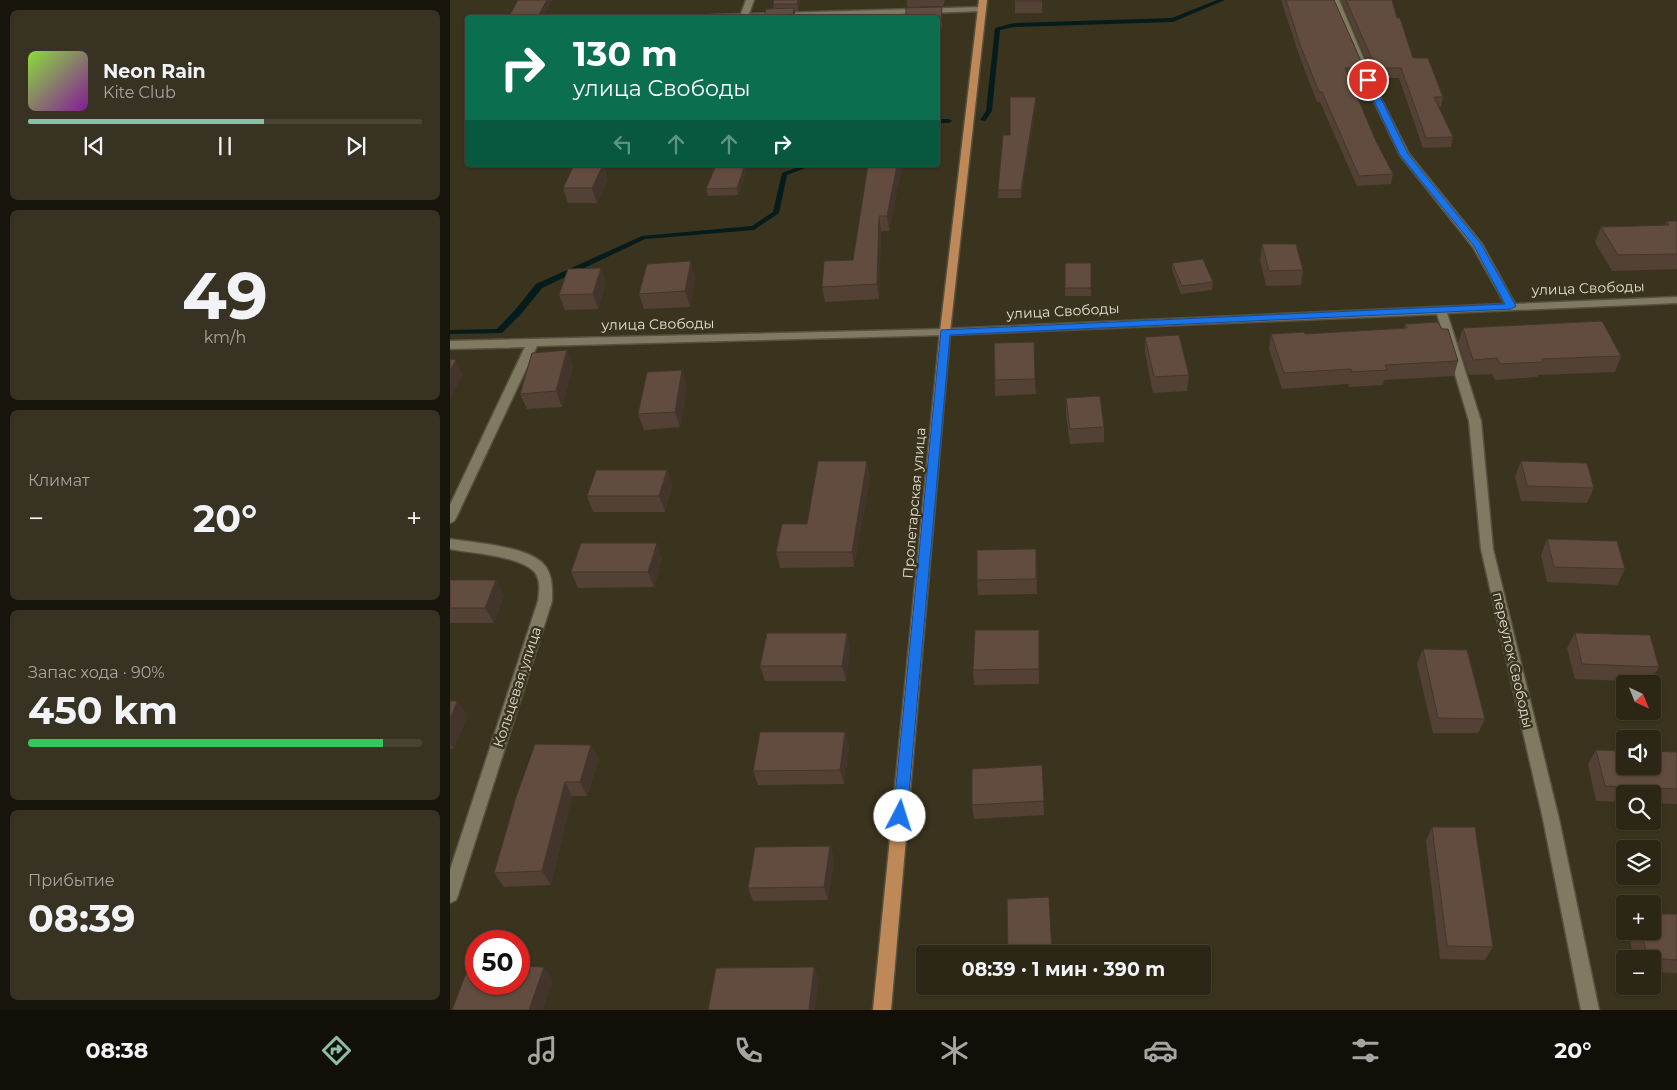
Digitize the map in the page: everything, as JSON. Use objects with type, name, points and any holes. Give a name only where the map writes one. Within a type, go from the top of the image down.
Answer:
[{"type":"main road","name":"Пролетарская улица","points":[[882,1010],[945,332],[982,4]]},
{"type":"street","points":[[744,15],[750,0]]},
{"type":"street","points":[[1336,0],[1374,96],[1405,155],[1478,246],[1511,306]]},
{"type":"street","points":[[764,15],[982,4]]},
{"type":"street","name":"улица Свободы","points":[[450,345],[945,332],[1677,300]]},
{"type":"street","name":"переулок Свободы","points":[[1441,310],[1476,422],[1487,549],[1551,819],[1590,1010]]},
{"type":"street","points":[[450,518],[533,342]]},
{"type":"street","name":"Кольцевая улица","points":[[450,544],[523,556],[540,568],[546,583],[545,601],[450,895]]},
{"type":"building","points":[[518,0],[547,0],[539,15],[510,15]]},
{"type":"building","points":[[774,0],[798,0],[797,4],[773,4]]},
{"type":"building","points":[[1015,0],[1042,0],[1014,1]]},
{"type":"building","points":[[1286,0],[1334,0],[1364,68],[1345,68],[1375,139],[1393,174],[1359,176],[1322,92],[1319,92],[1300,45]]},
{"type":"building","points":[[1346,0],[1392,0],[1413,58],[1428,58],[1443,97],[1434,97],[1453,137],[1426,138],[1401,68],[1376,68]]},
{"type":"building","points":[[942,7],[941,21],[940,15],[906,15],[906,8]]},
{"type":"building","points":[[794,8],[793,15],[765,15],[766,9]]},
{"type":"building","points":[[1010,97],[1036,97],[1021,190],[998,190],[1003,135],[1010,135]]},
{"type":"building","points":[[573,167],[602,167],[592,188],[563,188]]},
{"type":"building","points":[[715,167],[744,167],[737,188],[706,189]]},
{"type":"building","points":[[868,167],[897,167],[887,216],[879,216],[877,284],[822,287],[824,261],[853,260]]},
{"type":"building","points":[[1667,221],[1677,221],[1677,254],[1618,255],[1601,227],[1669,225]]},
{"type":"building","points":[[1262,244],[1296,244],[1303,270],[1269,271]]},
{"type":"building","points":[[1203,259],[1213,282],[1182,286],[1172,263]]},
{"type":"building","points":[[691,261],[685,291],[639,294],[647,264]]},
{"type":"building","points":[[1065,263],[1091,263],[1091,288],[1065,288]]},
{"type":"building","points":[[601,268],[593,294],[559,295],[568,269]]},
{"type":"building","points":[[1602,321],[1621,356],[1542,359],[1543,362],[1500,364],[1497,358],[1473,360],[1463,328]]},
{"type":"building","points":[[1438,322],[1442,329],[1448,329],[1458,361],[1385,365],[1387,370],[1352,372],[1351,369],[1284,373],[1271,334],[1407,328],[1405,324]]},
{"type":"building","points":[[1179,335],[1189,375],[1154,377],[1145,337]]},
{"type":"building","points":[[1034,342],[1035,379],[995,380],[994,343]]},
{"type":"building","points":[[567,350],[556,391],[520,394],[532,353]]},
{"type":"building","points":[[450,359],[456,360],[450,371]]},
{"type":"building","points":[[682,370],[675,412],[638,414],[647,372]]},
{"type":"building","points":[[1100,396],[1104,427],[1070,429],[1066,398]]},
{"type":"building","points":[[818,461],[867,461],[852,552],[776,552],[782,524],[807,524]]},
{"type":"building","points":[[1521,461],[1587,463],[1594,488],[1527,486]]},
{"type":"building","points":[[596,470],[667,470],[659,496],[587,496]]},
{"type":"building","points":[[1547,539],[1617,541],[1625,569],[1554,567]]},
{"type":"building","points":[[581,543],[657,543],[648,572],[571,572]]},
{"type":"building","points":[[1036,549],[1036,579],[977,580],[977,550]]},
{"type":"building","points":[[450,580],[496,580],[485,608],[450,608]]},
{"type":"building","points":[[975,630],[1039,630],[1039,669],[973,670]]},
{"type":"building","points":[[767,633],[847,633],[842,666],[760,666]]},
{"type":"building","points":[[1575,633],[1650,635],[1659,667],[1582,664]]},
{"type":"building","points":[[1423,649],[1467,650],[1485,719],[1438,718]]},
{"type":"building","points":[[450,701],[457,701],[450,720]]},
{"type":"building","points":[[760,732],[845,732],[840,770],[753,771]]},
{"type":"building","points":[[535,744],[591,745],[580,782],[565,782],[542,871],[494,873],[516,797]]},
{"type":"building","points":[[1596,750],[1616,751],[1616,775],[1661,775],[1661,751],[1677,752],[1677,789],[1661,788],[1661,785],[1605,786]]},
{"type":"building","points":[[1042,765],[1044,801],[972,805],[972,769]]},
{"type":"building","points":[[1432,827],[1475,827],[1493,947],[1447,946]]},
{"type":"building","points":[[830,846],[824,887],[748,888],[755,847]]},
{"type":"building","points":[[1049,897],[1052,945],[1008,945],[1007,899]]},
{"type":"building","points":[[1661,914],[1677,914],[1677,960],[1661,959],[1661,950],[1646,950],[1643,940],[1661,940]]},
{"type":"building","points":[[530,966],[544,967],[529,1010],[452,1010],[465,976],[465,995],[530,995]]},
{"type":"building","points":[[814,967],[809,1010],[708,1010],[716,968]]},
{"type":"waterway","points":[[983,120],[989,111],[997,29],[1014,25],[1173,20],[1222,0]]},
{"type":"waterway","points":[[940,121],[949,121]]},
{"type":"waterway","points":[[450,332],[499,331],[518,312],[539,286],[644,237],[754,228],[776,213],[784,174],[804,167]]},
{"type":"route","points":[[900,816],[945,332],[1511,306],[1478,246],[1405,155],[1374,96],[1368,80]]}]
